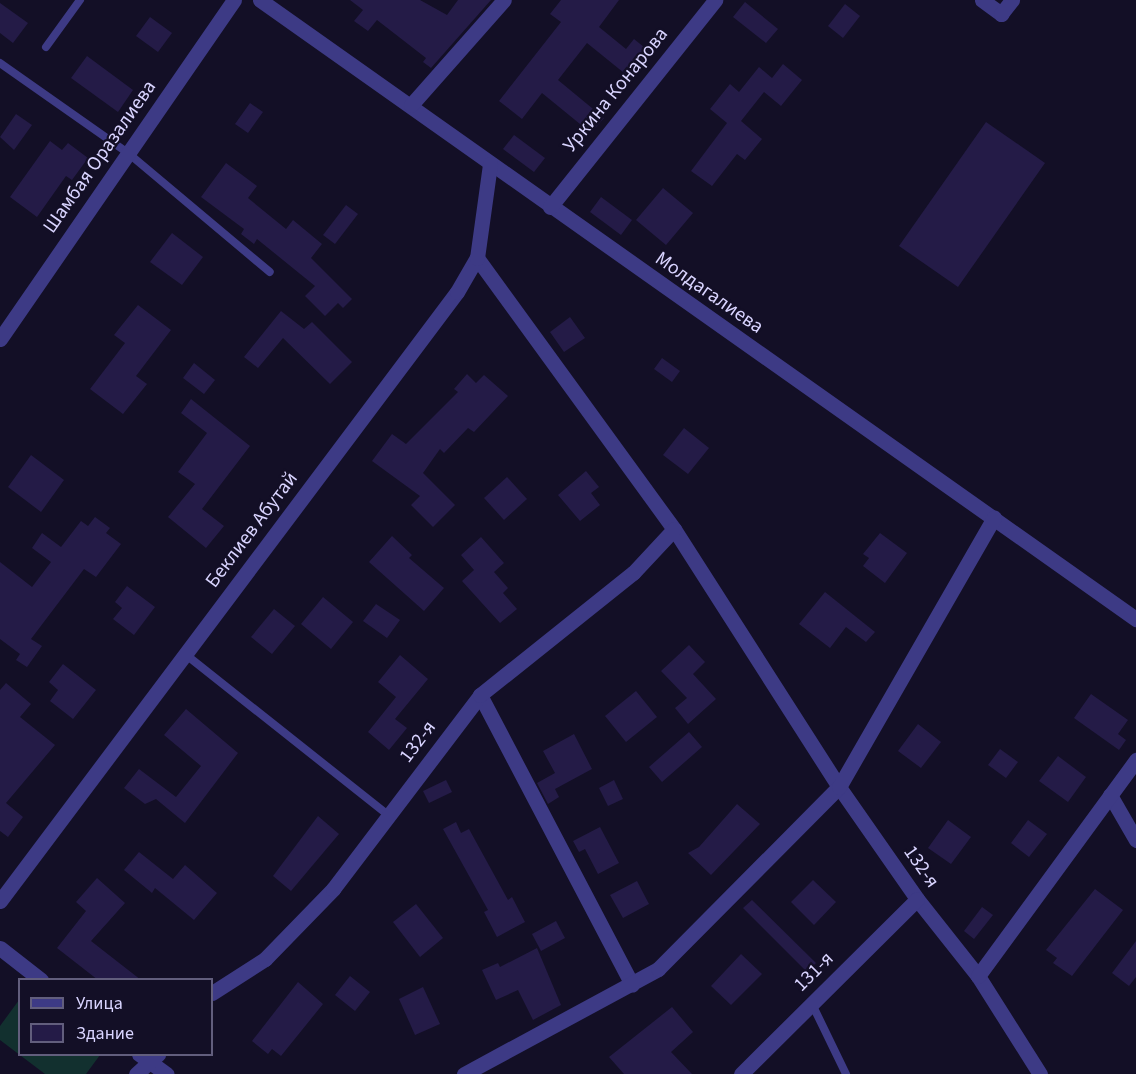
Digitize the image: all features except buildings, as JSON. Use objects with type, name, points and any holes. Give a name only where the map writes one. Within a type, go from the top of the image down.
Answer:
[{"type":"street","name":"Шамбая Оразалиева","points":[[0,339],[234,0]]},
{"type":"street","name":"Молдагалиева","points":[[260,0],[1136,619]]},
{"type":"street","points":[[411,105],[504,0]]},
{"type":"street","name":"Уркина Конарова","points":[[550,207],[715,0]]},
{"type":"street","points":[[982,0],[1001,14],[1012,0]]},
{"type":"street","name":"Беклиев Абутай","points":[[0,901],[457,292],[477,258],[490,164]]},
{"type":"street","name":"132-я","points":[[477,258],[674,529],[839,786],[917,899],[978,976],[1040,1074]]},
{"type":"street","points":[[464,1074],[658,969],[839,786],[994,517]]},
{"type":"street","name":"132-я","points":[[213,992],[266,959],[333,889],[480,695],[633,573],[674,529]]},
{"type":"street","points":[[480,695],[632,985]]},
{"type":"street","points":[[978,976],[1136,760]]},
{"type":"street","points":[[1110,795],[1136,840]]},
{"type":"street","name":"131-я","points":[[741,1074],[917,899]]},
{"type":"street","points":[[0,948],[38,978]]},
{"type":"street","points":[[136,1074],[149,1057],[167,1074]]},
{"type":"lane","points":[[46,47],[80,0]]},
{"type":"lane","points":[[0,63],[128,153],[270,272]]},
{"type":"lane","points":[[186,654],[388,815]]},
{"type":"lane","points":[[813,1004],[846,1074]]},
{"type":"green space","points":[[18,1001],[18,1054],[0,1040],[0,1026]]},
{"type":"green space","points":[[21,1056],[99,1056],[86,1074],[45,1074]]}]
